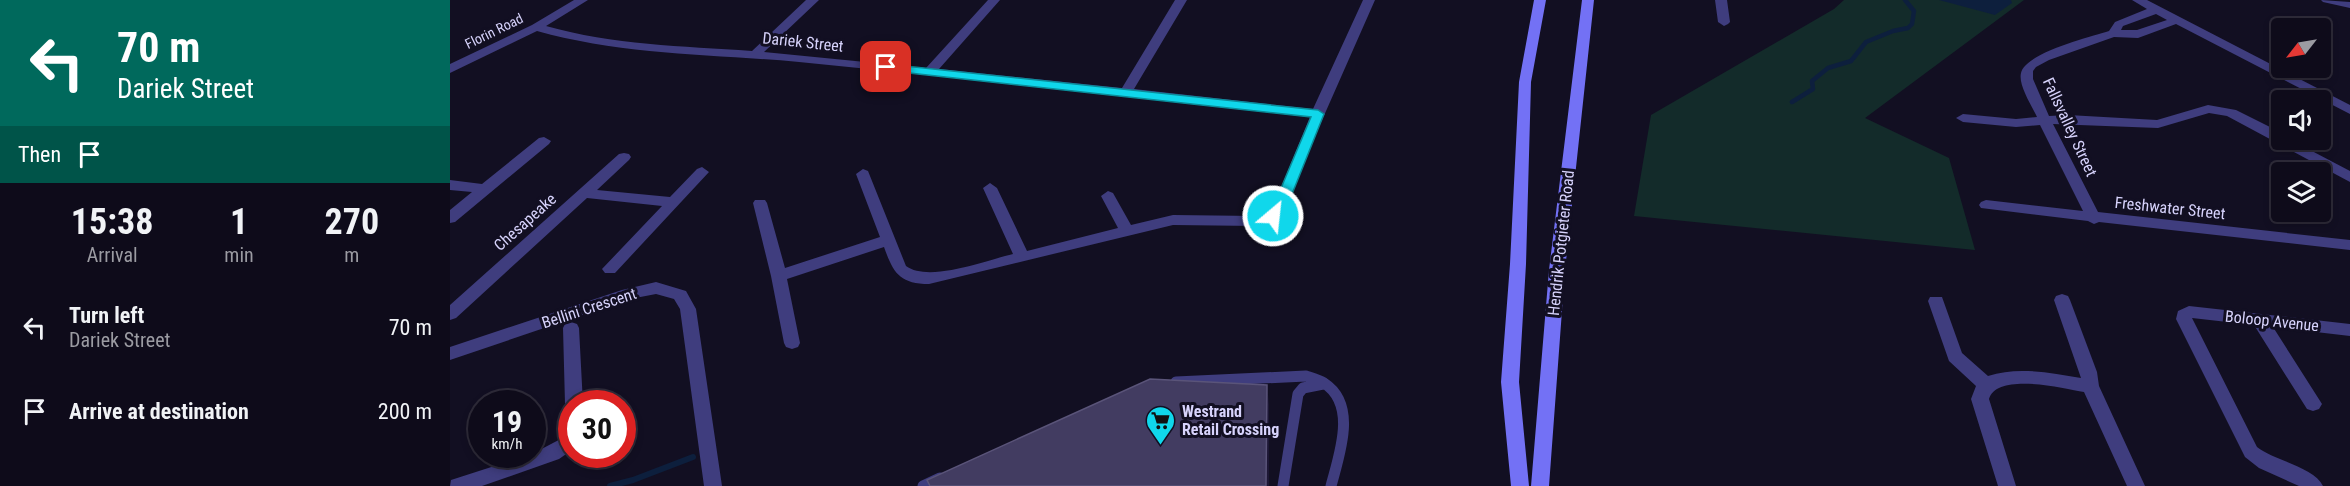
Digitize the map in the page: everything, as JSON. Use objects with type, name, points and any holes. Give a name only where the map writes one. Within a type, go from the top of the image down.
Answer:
[{"type":"main road","points":[[1520,486],[1510,382],[1518,264],[1525,82],[1540,0]]},
{"type":"main road","name":"Hendrik Potgieter Road","points":[[1540,486],[1557,270],[1588,0]]},
{"type":"street","name":"Florin Road","points":[[450,69],[536,27],[582,0]]},
{"type":"street","points":[[755,54],[813,0]]},
{"type":"street","points":[[929,72],[994,0]]},
{"type":"street","points":[[1126,92],[1181,0]]},
{"type":"street","points":[[863,174],[900,268],[908,276],[921,279],[941,277],[1173,220],[1257,221],[1273,216],[1279,209],[1368,0]]},
{"type":"street","points":[[1721,0],[1724,22]]},
{"type":"street","points":[[2138,0],[2350,110]]},
{"type":"street","points":[[2327,0],[2350,5]]},
{"type":"street","name":"Fallsvalley Street","points":[[2113,33],[2119,24],[2156,10]]},
{"type":"street","name":"Fallsvalley Street","points":[[2094,219],[2045,122],[2027,79],[2027,71],[2031,64],[2055,53],[2113,33],[2138,34],[2176,20]]},
{"type":"street","name":"Dariek Street","points":[[536,27],[563,36],[592,41],[755,54],[1318,114]]},
{"type":"street","points":[[1963,118],[2016,123],[2068,119],[2158,124],[2208,109],[2231,113],[2271,133]]},
{"type":"street","points":[[450,218],[544,141]]},
{"type":"street","points":[[2302,150],[2350,177]]},
{"type":"street","name":"Chesapeake","points":[[450,314],[624,157]]},
{"type":"street","points":[[610,269],[702,172]]},
{"type":"street","points":[[450,185],[485,189]]},
{"type":"street","points":[[990,188],[1022,257]]},
{"type":"street","points":[[584,193],[674,202]]},
{"type":"street","points":[[1108,196],[1127,231]]},
{"type":"street","points":[[759,203],[779,276],[792,344]]},
{"type":"street","name":"Freshwater Street","points":[[1986,205],[2094,219],[2350,246]]},
{"type":"street","points":[[779,276],[890,239]]},
{"type":"street","name":"Bellini Crescent","points":[[450,354],[627,294],[656,288],[680,295],[688,309],[713,486]]},
{"type":"street","points":[[2062,300],[2089,372],[2090,386],[2136,486]]},
{"type":"street","points":[[1936,301],[1955,356],[1985,384]]},
{"type":"street","name":"Boloop Avenue","points":[[2314,486],[2293,473],[2263,461],[2251,452],[2184,319],[2186,313],[2195,312],[2350,330]]},
{"type":"street","points":[[2260,321],[2313,404]]},
{"type":"street","points":[[571,328],[573,390]]},
{"type":"street","points":[[2007,486],[1980,399],[1980,390],[1985,384],[2004,377],[2090,386]]},
{"type":"street","points":[[458,486],[558,450]]},
{"type":"lane","points":[[1168,382],[1306,376],[1326,384],[1339,400],[1345,425],[1331,486]]},
{"type":"lane","points":[[1283,486],[1298,394],[1303,388],[1326,384]]},
{"type":"lane","points":[[922,486],[953,473]]},
{"type":"green space","points":[[1844,0],[2024,0],[1865,118],[1949,158],[1975,250],[1634,216],[1651,115],[1834,9]]},
{"type":"water","points":[[1939,0],[2011,0],[2012,3],[1995,15]]},
{"type":"building","name":"Westrand Retail Crossing","points":[[1150,379],[1267,385],[1266,486],[930,486],[927,480]]},
{"type":"waterway","points":[[1792,102],[1813,89],[1812,81],[1828,68],[1851,61],[1866,42],[1893,31],[1908,28],[1912,24],[1914,11],[1905,0]]},
{"type":"waterway","points":[[610,486],[633,480],[693,457]]},
{"type":"place","name":"Westrand Retail Crossing","points":[[1161,446]]},
{"type":"route","points":[[886,67],[1318,114],[1279,209],[1273,216]]}]
